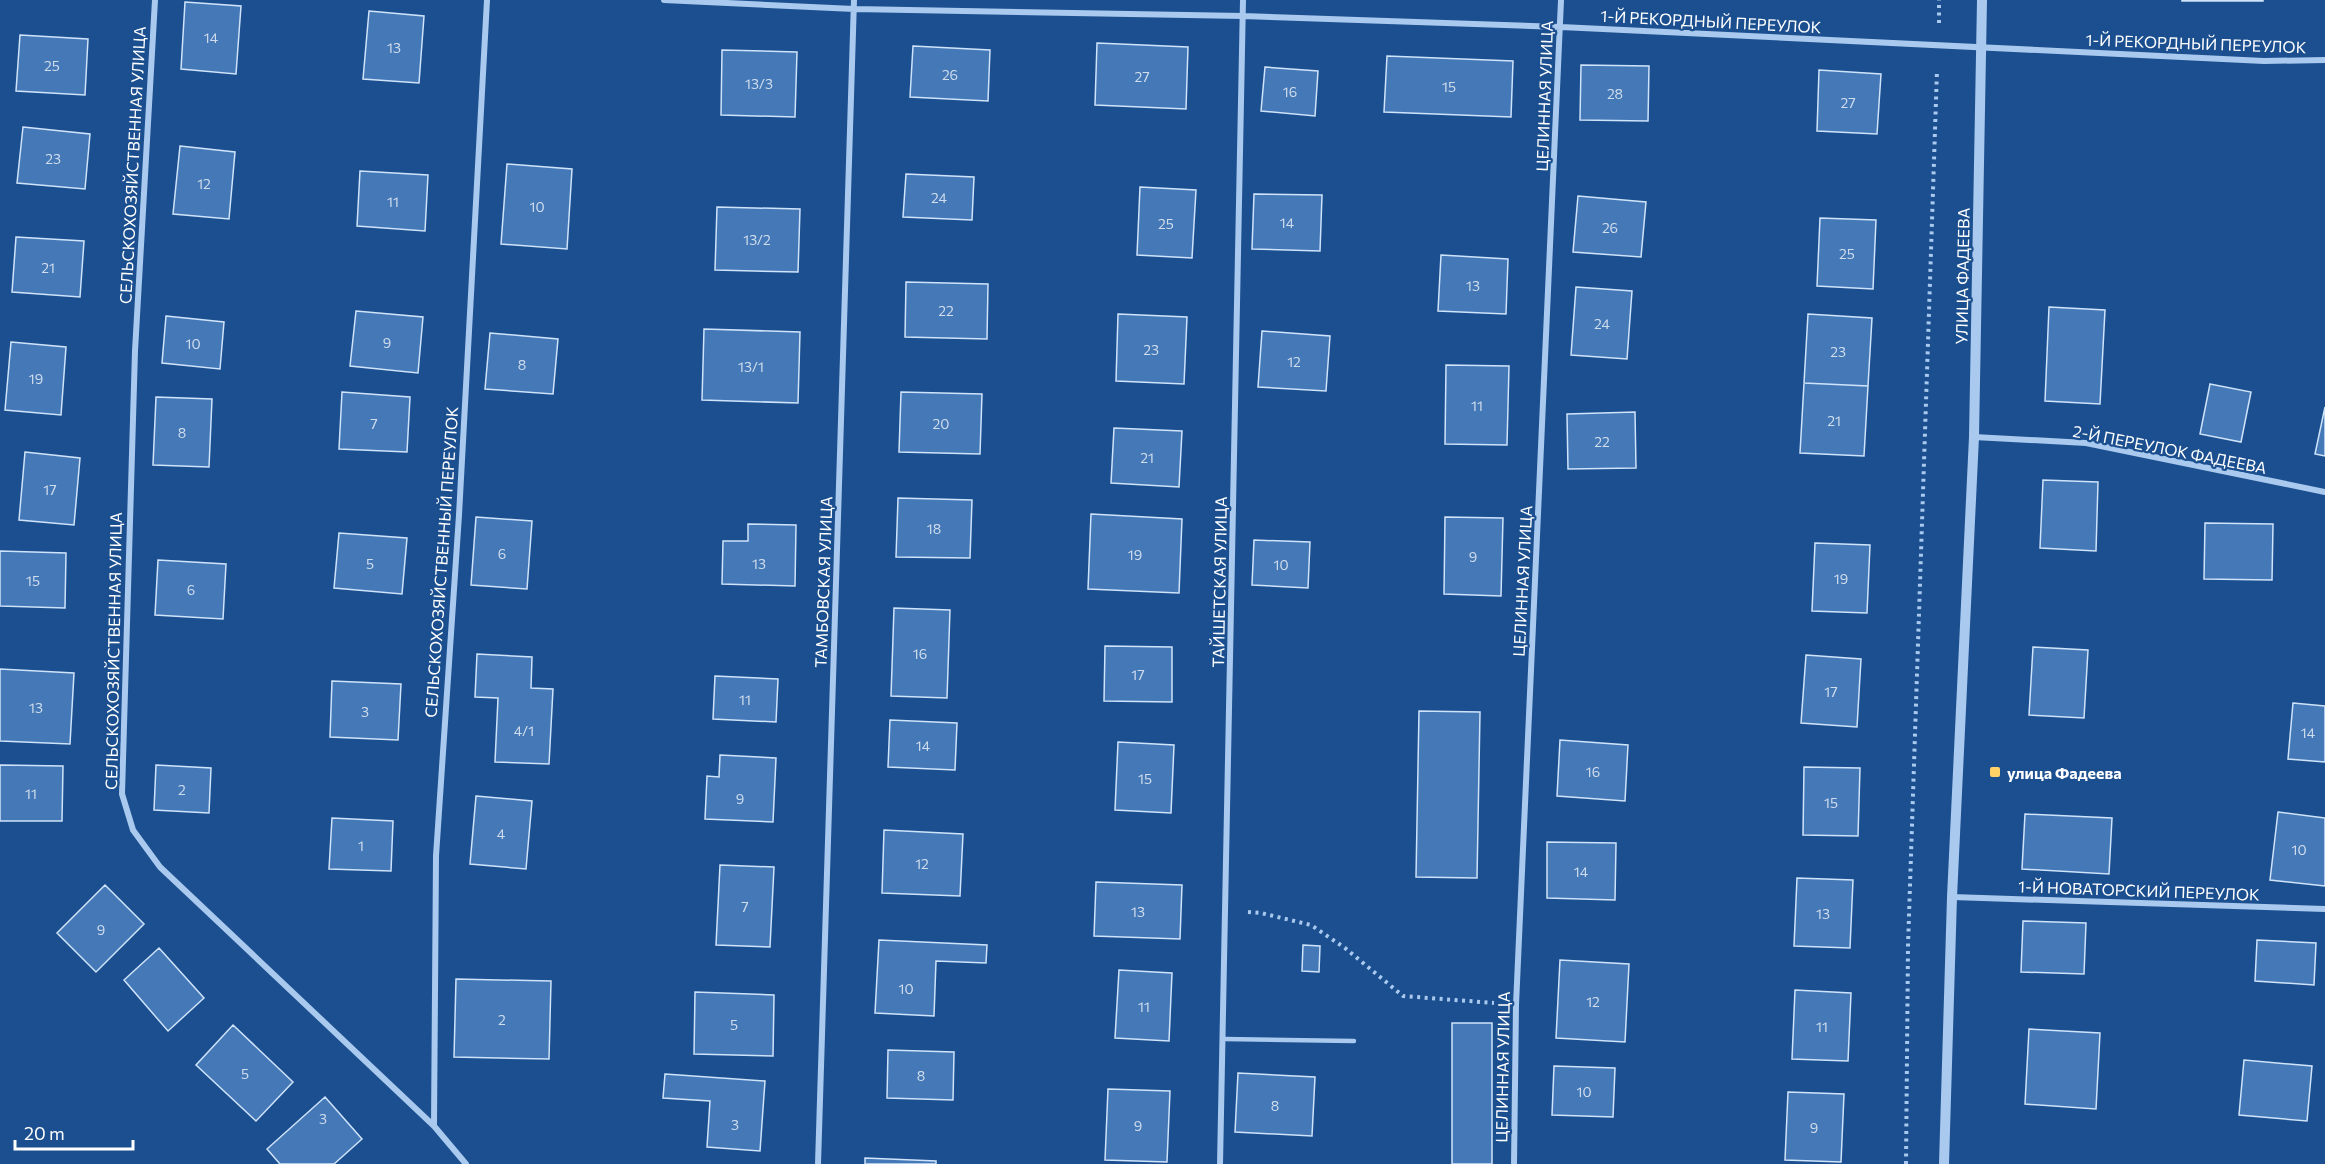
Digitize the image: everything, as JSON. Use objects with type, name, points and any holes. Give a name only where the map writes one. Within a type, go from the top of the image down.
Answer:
[{"type":"street","name":"СЕЛЬСКОХОЗЯЙСТВЕННАЯ УЛИЦА","points":[[155,0],[135,351],[122,794],[134,830],[160,867],[434,1126],[466,1164]]},
{"type":"street","name":"СЕЛЬСКОХОЗЯЙСТВЕННЫЙ ПЕРЕУЛОК","points":[[434,1126],[436,856],[459,503],[486,0]]},
{"type":"street","name":"1-Й РЕКОРДНЫЙ ПЕРЕУЛОК","points":[[664,0],[854,9],[1243,16],[1561,27],[1981,49],[2264,61],[2325,60]]},
{"type":"street","name":"ТАМБОВСКАЯ УЛИЦА","points":[[818,1164],[854,0]]},
{"type":"street","name":"ТАЙШЕТСКАЯ УЛИЦА","points":[[1220,1164],[1227,911],[1243,0]]},
{"type":"street","name":"ЦЕЛИННАЯ УЛИЦА","points":[[1514,1164],[1516,1005],[1561,0]]},
{"type":"street","name":"УЛИЦА ФАДЕЕВА","points":[[1944,1164],[1952,897],[1974,437],[1982,0]]},
{"type":"street","name":"2-Й ПЕРЕУЛОК ФАДЕЕВА","points":[[1974,437],[2086,443],[2325,492]]},
{"type":"street","name":"1-Й НОВАТОРСКИЙ ПЕРЕУЛОК","points":[[1952,897],[2325,909]]},
{"type":"lane","points":[[1224,1039],[1354,1041]]},
{"type":"path","points":[[1906,1164],[1908,934],[1940,0]]},
{"type":"path","points":[[1227,911],[1261,913],[1311,925],[1345,948],[1403,996],[1516,1005]]},
{"type":"building","points":[[2263,0],[2263,1],[2182,1]]},
{"type":"building","points":[[185,2],[241,6],[236,74],[181,69]]},
{"type":"building","points":[[369,11],[424,16],[419,83],[363,79]]},
{"type":"building","points":[[20,35],[88,39],[85,95],[16,91]]},
{"type":"building","points":[[1097,43],[1188,47],[1186,109],[1095,105]]},
{"type":"building","points":[[913,46],[990,50],[988,101],[910,97]]},
{"type":"building","points":[[722,50],[797,52],[795,117],[721,115]]},
{"type":"building","points":[[1387,56],[1513,61],[1511,117],[1384,112]]},
{"type":"building","points":[[1581,65],[1649,66],[1648,121],[1580,120]]},
{"type":"building","points":[[1265,67],[1318,71],[1315,116],[1261,111]]},
{"type":"building","points":[[1819,70],[1881,74],[1877,134],[1817,131]]},
{"type":"building","points":[[23,127],[90,134],[85,189],[17,183]]},
{"type":"building","points":[[180,146],[235,152],[229,219],[173,214]]},
{"type":"building","points":[[507,164],[572,169],[567,249],[501,244]]},
{"type":"building","points":[[360,171],[428,175],[425,231],[357,226]]},
{"type":"building","points":[[906,174],[974,177],[972,220],[903,217]]},
{"type":"building","points":[[1140,187],[1196,190],[1192,258],[1137,255]]},
{"type":"building","points":[[1254,194],[1322,195],[1320,251],[1252,249]]},
{"type":"building","points":[[1578,196],[1646,202],[1641,257],[1573,252]]},
{"type":"building","points":[[717,207],[800,209],[798,272],[715,270]]},
{"type":"building","points":[[1820,218],[1876,220],[1873,289],[1817,286]]},
{"type":"building","points":[[16,237],[84,241],[80,297],[12,292]]},
{"type":"building","points":[[1441,255],[1508,259],[1506,314],[1438,311]]},
{"type":"building","points":[[906,282],[988,284],[987,339],[905,337]]},
{"type":"building","points":[[1576,287],[1632,291],[1627,359],[1571,355]]},
{"type":"building","points":[[2049,307],[2105,310],[2100,404],[2045,401]]},
{"type":"building","points":[[356,311],[423,317],[418,373],[350,366]]},
{"type":"building","points":[[1118,314],[1187,317],[1184,384],[1116,381]]},
{"type":"building","points":[[1808,314],[1872,318],[1868,386],[1804,383]]},
{"type":"building","points":[[166,316],[224,322],[220,369],[162,363]]},
{"type":"building","points":[[704,329],[800,332],[798,403],[702,400]]},
{"type":"building","points":[[1262,331],[1330,336],[1326,391],[1258,387]]},
{"type":"building","points":[[490,333],[558,339],[553,394],[485,389]]},
{"type":"building","points":[[11,342],[66,347],[61,415],[5,410]]},
{"type":"building","points":[[1446,365],[1509,366],[1507,445],[1445,444]]},
{"type":"building","points":[[1804,383],[1868,386],[1864,456],[1800,453]]},
{"type":"building","points":[[2210,384],[2251,392],[2241,442],[2200,434]]},
{"type":"building","points":[[342,392],[410,397],[407,452],[339,449]]},
{"type":"building","points":[[901,392],[982,394],[980,454],[899,452]]},
{"type":"building","points":[[156,397],[212,399],[209,467],[153,465]]},
{"type":"building","points":[[2325,407],[2325,456],[2315,454]]},
{"type":"building","points":[[1635,412],[1636,468],[1568,469],[1567,414]]},
{"type":"building","points":[[1114,428],[1182,431],[1179,487],[1111,483]]},
{"type":"building","points":[[25,452],[80,458],[74,525],[19,520]]},
{"type":"building","points":[[2043,480],[2098,482],[2096,551],[2040,548]]},
{"type":"building","points":[[898,498],[972,500],[970,558],[896,557]]},
{"type":"building","points":[[1091,514],[1182,519],[1179,593],[1088,589]]},
{"type":"building","points":[[476,517],[532,521],[527,589],[471,585]]},
{"type":"building","points":[[1445,517],[1503,518],[1501,596],[1444,594]]},
{"type":"building","points":[[2205,523],[2273,524],[2272,580],[2204,579]]},
{"type":"building","points":[[748,524],[796,525],[795,586],[722,584],[723,541],[748,541]]},
{"type":"building","points":[[339,533],[407,538],[402,594],[334,588]]},
{"type":"building","points":[[1254,540],[1310,542],[1308,588],[1252,585]]},
{"type":"building","points":[[1815,543],[1870,545],[1867,613],[1812,611]]},
{"type":"building","points":[[0,551],[66,553],[65,608],[0,606]]},
{"type":"building","points":[[158,560],[226,564],[223,619],[155,615]]},
{"type":"building","points":[[894,608],[950,610],[947,698],[891,696]]},
{"type":"building","points":[[1105,646],[1172,647],[1172,702],[1104,701]]},
{"type":"building","points":[[2033,647],[2088,650],[2084,718],[2029,715]]},
{"type":"building","points":[[477,654],[532,657],[531,688],[553,689],[549,764],[495,762],[498,698],[475,697]]},
{"type":"building","points":[[1806,655],[1861,659],[1857,727],[1801,723]]},
{"type":"building","points":[[0,669],[74,673],[70,744],[0,741]]},
{"type":"building","points":[[715,676],[778,679],[776,722],[713,719]]},
{"type":"building","points":[[332,681],[401,684],[398,740],[330,737]]},
{"type":"building","points":[[2293,703],[2325,706],[2325,762],[2288,759]]},
{"type":"building","points":[[1419,711],[1480,712],[1477,878],[1416,877]]},
{"type":"building","points":[[890,720],[957,723],[955,770],[888,767]]},
{"type":"building","points":[[1560,740],[1628,745],[1625,801],[1557,796]]},
{"type":"building","points":[[1118,742],[1174,745],[1171,813],[1115,810]]},
{"type":"building","points":[[720,755],[776,758],[773,822],[705,819],[707,776],[719,777]]},
{"type":"building","points":[[0,765],[63,766],[62,821],[0,821]]},
{"type":"building","points":[[156,765],[211,768],[209,813],[154,810]]},
{"type":"building","points":[[1804,767],[1860,768],[1858,836],[1803,835]]},
{"type":"building","points":[[476,796],[532,801],[526,869],[470,864]]},
{"type":"building","points":[[2278,812],[2325,818],[2325,886],[2270,880]]},
{"type":"building","points":[[2025,814],[2112,818],[2109,874],[2022,869]]},
{"type":"building","points":[[332,818],[393,821],[391,871],[329,869]]},
{"type":"building","points":[[884,830],[963,834],[960,896],[882,893]]},
{"type":"building","points":[[1547,842],[1616,843],[1615,900],[1547,898]]},
{"type":"building","points":[[720,865],[774,867],[770,947],[716,945]]},
{"type":"building","points":[[1797,878],[1853,880],[1850,948],[1794,946]]},
{"type":"building","points":[[1096,882],[1182,885],[1180,939],[1094,936]]},
{"type":"building","points":[[105,885],[144,924],[96,972],[57,933]]},
{"type":"building","points":[[2023,921],[2086,923],[2084,974],[2021,972]]},
{"type":"building","points":[[879,940],[987,945],[986,963],[936,961],[934,1016],[875,1013]]},
{"type":"building","points":[[2257,940],[2316,943],[2314,985],[2255,981]]},
{"type":"building","points":[[1303,945],[1320,946],[1319,972],[1302,971]]},
{"type":"building","points":[[159,948],[204,998],[168,1031],[124,980]]},
{"type":"building","points":[[1560,960],[1629,964],[1625,1042],[1556,1038]]},
{"type":"building","points":[[1119,970],[1172,973],[1169,1041],[1115,1038]]},
{"type":"building","points":[[456,979],[551,981],[549,1059],[454,1057]]},
{"type":"building","points":[[1795,990],[1851,993],[1848,1061],[1792,1059]]},
{"type":"building","points":[[695,992],[774,995],[773,1056],[694,1054]]},
{"type":"building","points":[[1452,1023],[1492,1023],[1492,1164],[1452,1164]]},
{"type":"building","points":[[233,1025],[293,1082],[256,1121],[196,1065]]},
{"type":"building","points":[[2029,1029],[2100,1033],[2096,1109],[2025,1104]]},
{"type":"building","points":[[888,1050],[954,1052],[953,1100],[887,1098]]},
{"type":"building","points":[[2244,1060],[2312,1066],[2307,1121],[2239,1115]]},
{"type":"building","points":[[1554,1066],[1615,1068],[1613,1117],[1552,1115]]},
{"type":"building","points":[[1238,1073],[1315,1077],[1312,1136],[1235,1132]]},
{"type":"building","points":[[665,1074],[765,1081],[760,1151],[707,1147],[710,1101],[663,1098]]},
{"type":"building","points":[[1108,1089],[1170,1091],[1167,1162],[1105,1160]]},
{"type":"building","points":[[1788,1092],[1844,1094],[1841,1162],[1785,1160]]},
{"type":"building","points":[[325,1097],[362,1139],[334,1164],[280,1164],[267,1149]]},
{"type":"building","points":[[865,1158],[936,1161],[936,1164],[865,1164]]},
{"type":"place","name":"улица Фадеева","points":[[1995,772]]}]
